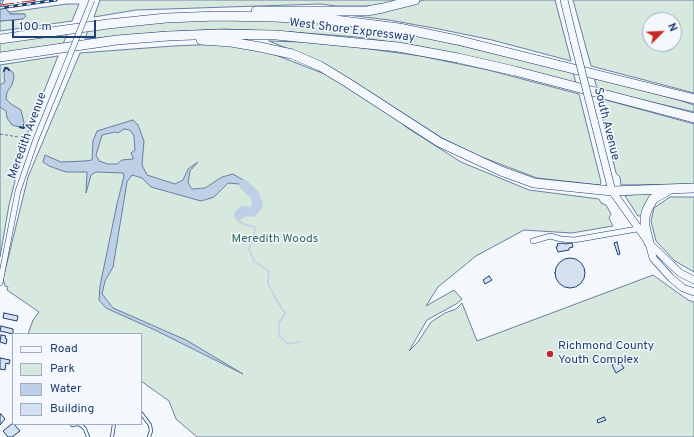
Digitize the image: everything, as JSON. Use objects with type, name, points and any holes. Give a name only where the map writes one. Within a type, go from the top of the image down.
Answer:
[{"type":"highway","points":[[166,18],[217,12],[293,10],[362,11],[383,8],[416,0]]},
{"type":"highway","name":"West Shore Expressway","points":[[0,39],[108,24],[166,18],[217,16],[336,20],[398,28],[458,40],[519,54],[694,99]]},
{"type":"highway","name":"West Shore Expressway","points":[[0,57],[117,40],[219,34],[276,35],[398,48],[472,61],[694,118]]},
{"type":"highway","points":[[117,40],[202,40],[231,42],[292,54],[320,66],[439,142],[501,171],[534,183],[612,191],[694,188]]},
{"type":"highway","points":[[649,243],[645,217],[649,204],[662,193],[675,188]]},
{"type":"street","name":"Meredith Avenue","points":[[0,283],[18,191],[36,139],[92,0]]},
{"type":"street","name":"South Avenue","points":[[564,0],[612,191],[649,243],[680,273],[694,280]]},
{"type":"street","points":[[534,240],[550,236],[574,240],[638,228]]},
{"type":"street","name":"South Avenue","points":[[649,243],[653,258],[670,278],[683,288],[694,292]]},
{"type":"lane","points":[[142,413],[150,425],[151,431],[149,437]]},
{"type":"lane","points":[[80,425],[86,429],[88,437]]},
{"type":"lane","points":[[112,437],[114,425]]},
{"type":"path","points":[[0,134],[36,139]]},
{"type":"green space","points":[[100,0],[400,0],[373,6],[337,6],[320,4],[136,10],[94,17]]},
{"type":"green space","points":[[424,0],[555,0],[571,61],[492,40],[439,29],[389,20],[323,12],[396,8]]},
{"type":"green space","points":[[573,0],[694,0],[694,93],[591,66]]},
{"type":"green space","points":[[67,4],[79,4],[72,21],[0,31],[0,21],[23,19],[24,14],[10,14],[5,9],[10,12]]},
{"type":"green space","points":[[223,19],[293,21],[357,26],[421,36],[573,72],[576,83],[477,58],[418,46],[356,37],[224,29],[163,32],[85,39],[88,30],[162,22]]},
{"type":"green space","points":[[68,32],[63,44],[0,53],[0,41]]},
{"type":"green space","points":[[269,41],[303,42],[355,47],[421,56],[488,70],[579,94],[601,182],[600,185],[537,178],[479,156],[442,138],[353,81],[313,59]]},
{"type":"green space","name":"Meredith Woods","points":[[221,44],[265,51],[330,76],[394,116],[406,127],[461,162],[529,190],[599,199],[601,203],[606,205],[611,214],[609,218],[613,226],[572,233],[524,230],[476,256],[438,287],[426,306],[454,290],[462,299],[456,304],[427,320],[409,351],[418,342],[431,322],[445,313],[456,309],[462,303],[477,341],[653,275],[688,300],[694,302],[694,437],[197,437],[176,419],[169,401],[142,382],[142,333],[28,333],[33,320],[39,312],[7,290],[8,287],[5,286],[3,279],[28,177],[80,53]]},
{"type":"green space","points":[[58,56],[26,137],[9,205],[0,257],[0,65]]},
{"type":"green space","points":[[594,77],[694,105],[694,112],[597,89]]},
{"type":"green space","points":[[599,98],[694,124],[694,184],[621,185],[620,177],[616,173]]},
{"type":"green space","points":[[651,194],[652,196],[641,216],[638,216],[625,196],[626,195]]},
{"type":"green space","points":[[670,197],[694,197],[694,272],[675,261],[656,241],[651,221],[654,208]]},
{"type":"water","points":[[0,0],[4,0],[2,3],[10,14],[25,14],[26,16],[23,19],[0,21]]},
{"type":"water","points":[[5,68],[13,72],[14,77],[12,85],[7,92],[6,99],[21,110],[25,127],[23,128],[12,125],[7,118],[6,111],[0,107],[0,85],[5,82]]},
{"type":"water","points":[[133,120],[138,125],[144,141],[142,165],[147,175],[175,184],[183,180],[188,169],[198,162],[190,171],[188,183],[192,189],[205,188],[222,177],[233,174],[248,183],[254,194],[239,184],[228,183],[214,197],[201,201],[151,187],[142,178],[132,175],[127,182],[113,267],[105,281],[102,294],[113,308],[186,340],[243,374],[155,330],[106,308],[99,300],[100,286],[124,176],[123,173],[96,172],[91,175],[86,193],[87,172],[66,172],[49,166],[43,162],[45,155],[61,162],[92,160],[93,141],[97,131]],"holes":[[[124,129],[130,130],[134,136],[135,150],[131,153],[133,159],[122,160],[117,164],[108,164],[99,161],[96,155],[102,135],[115,132],[118,133]]]},
{"type":"building","points":[[617,242],[620,254],[618,255],[614,243]]},
{"type":"building","points":[[572,243],[573,247],[569,248],[569,250],[558,252],[556,247],[558,246],[557,244]]},
{"type":"building","points":[[570,258],[576,259],[584,267],[584,279],[576,287],[570,288],[564,287],[556,279],[555,273],[556,267],[564,259]]},
{"type":"building","points":[[489,276],[492,280],[485,284],[483,280]]},
{"type":"building","points":[[4,313],[18,316],[17,321],[3,318]]},
{"type":"building","points":[[1,326],[13,329],[13,333],[12,334],[0,331]]},
{"type":"building","points":[[1,335],[6,336],[6,344],[0,342]]},
{"type":"building","points":[[0,358],[10,360],[9,364],[6,363],[5,370],[0,369]]},
{"type":"building","points":[[618,362],[619,365],[621,364],[624,368],[616,373],[612,365]]},
{"type":"building","points":[[1,414],[5,419],[0,425],[0,415]]},
{"type":"building","points":[[604,417],[606,420],[598,423],[597,420]]},
{"type":"building","points":[[12,424],[20,431],[12,437],[8,437],[3,431]]},
{"type":"waterway","points":[[0,73],[6,71]]},
{"type":"waterway","points":[[239,215],[243,211],[252,212],[258,205],[254,194],[244,185]]},
{"type":"waterway","points":[[239,215],[236,218],[238,221],[255,227],[249,249],[254,261],[269,271],[268,284],[285,313],[279,323],[279,336],[288,344],[300,342]]},
{"type":"railway","points":[[0,8],[56,0]]},
{"type":"wall","points":[[4,71],[5,68],[9,70]]},
{"type":"wall","points":[[20,127],[23,128],[25,127],[24,125]]},
{"type":"power","points":[[0,5],[38,0]]},
{"type":"place","name":"Richmond County Youth Complex","points":[[550,354]]}]
